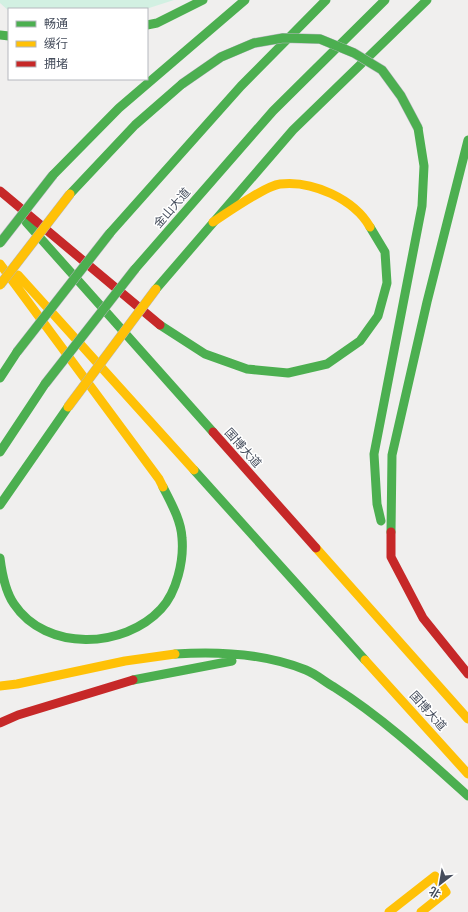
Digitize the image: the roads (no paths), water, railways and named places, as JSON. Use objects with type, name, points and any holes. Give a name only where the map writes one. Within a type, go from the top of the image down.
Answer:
[{"type":"main road","points":[[148,25],[157,23],[203,0]]},
{"type":"main road","points":[[0,242],[53,175],[119,108],[245,0]]},
{"type":"main road","points":[[0,378],[17,352],[110,233],[241,86],[326,0]]},
{"type":"main road","name":"金山大道","points":[[0,452],[45,384],[135,269],[273,111],[385,0]]},
{"type":"main road","points":[[0,508],[0,505],[68,407],[156,289],[293,130],[427,0]]},
{"type":"main road","points":[[0,285],[70,194],[135,125],[182,84],[222,58],[254,43],[283,38],[320,39],[354,53],[382,70],[401,96],[418,128],[424,166],[422,206],[374,454],[377,504],[391,556],[424,618],[468,674]]},
{"type":"main road","points":[[391,556],[392,455],[427,302],[468,140]]},
{"type":"main road","points":[[0,192],[164,328],[205,354],[247,369],[288,373],[327,364],[360,341],[378,316],[387,283],[385,252],[368,223],[341,197],[310,186],[279,184],[250,198],[213,222]]},
{"type":"main road","name":"国博大道","points":[[0,192],[468,719]]},
{"type":"main road","name":"国博大道","points":[[0,255],[468,774]]},
{"type":"main road","points":[[0,264],[159,479],[175,512],[182,538],[180,572],[163,607],[137,629],[102,641],[64,638],[36,627],[17,608],[3,578],[0,558]]},
{"type":"main road","points":[[0,686],[17,684],[141,658],[202,652],[258,656],[306,670],[359,702],[410,743],[468,796]]},
{"type":"main road","points":[[0,723],[18,715],[122,682],[258,656]]},
{"type":"main road","points":[[389,912],[435,876],[446,892],[421,912]]}]
